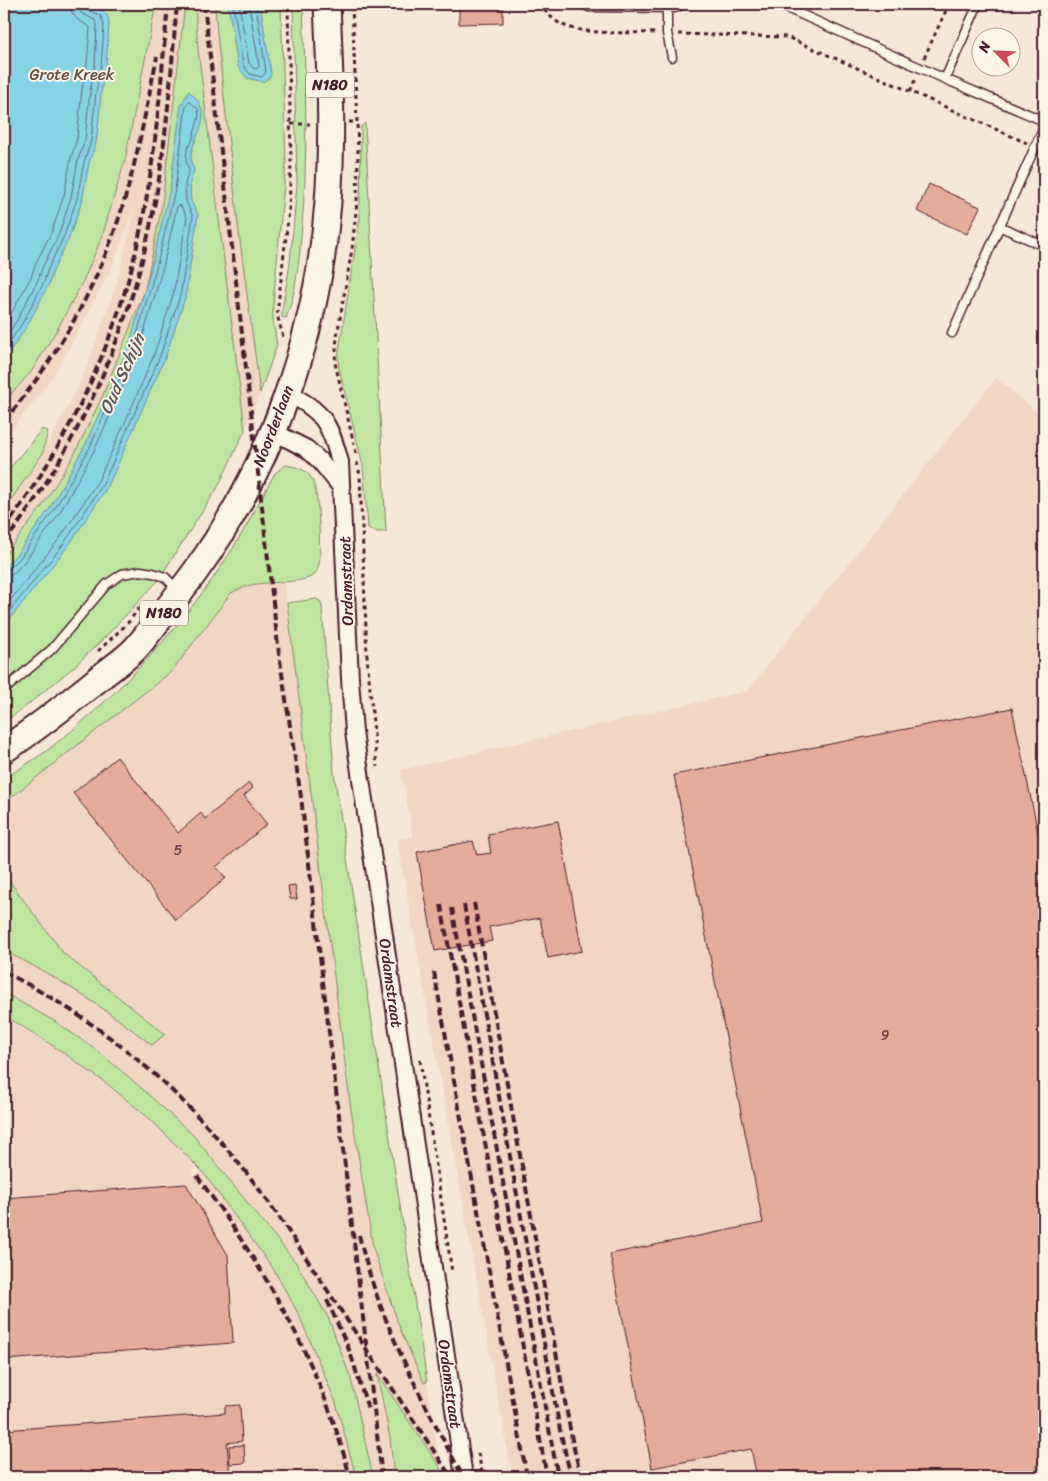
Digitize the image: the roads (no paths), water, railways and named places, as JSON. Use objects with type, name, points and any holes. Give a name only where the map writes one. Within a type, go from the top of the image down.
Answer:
[{"type":"main road","name":"Noorderlaan","points":[[4,750],[43,724],[134,650],[181,592],[216,541],[236,509],[274,432],[310,317],[318,276],[328,203],[330,123],[327,4]]},
{"type":"street","name":"Ordamstraat","points":[[287,394],[305,402],[316,410],[335,444],[340,462],[354,732],[464,1477]]},
{"type":"street","points":[[274,432],[307,450],[320,461],[342,487]]},
{"type":"lane","points":[[583,4],[589,7],[667,8],[675,8],[684,4]]},
{"type":"lane","points":[[778,4],[944,79],[1044,121]]},
{"type":"lane","points":[[944,79],[978,4]]},
{"type":"lane","points":[[667,8],[667,33],[672,57]]},
{"type":"lane","points":[[952,333],[1044,127]]},
{"type":"lane","points":[[999,226],[1044,246]]},
{"type":"lane","points":[[4,690],[52,648],[107,584],[122,574],[140,571],[153,573],[165,577],[181,592]]},
{"type":"water","name":"Grote Kreek","points":[[4,4],[75,4],[93,7],[103,10],[108,17],[109,25],[106,66],[101,92],[96,143],[89,163],[82,201],[69,238],[53,271],[49,284],[27,326],[4,357]]},
{"type":"water","points":[[228,4],[260,4],[271,73],[270,77],[263,82],[247,78],[238,67]]},
{"type":"water","name":"Oud Schijn","points":[[189,91],[199,102],[203,113],[191,159],[194,170],[190,184],[191,201],[198,215],[185,298],[165,358],[108,486],[69,545],[4,626],[4,567],[16,555],[50,508],[85,445],[129,346],[152,264],[170,188],[181,105]]},
{"type":"railway","points":[[4,529],[50,461],[70,425],[88,388],[119,311],[131,272],[146,204],[157,118],[168,4]]},
{"type":"railway","points":[[4,543],[56,466],[79,425],[99,384],[132,297],[154,207],[162,156],[177,4]]},
{"type":"railway","points":[[204,4],[279,654],[301,797],[382,1477]]},
{"type":"railway","points":[[4,421],[61,343],[92,286],[105,256],[131,178],[157,57]]},
{"type":"railway","points":[[474,903],[572,1440],[581,1477]]},
{"type":"railway","points":[[441,905],[547,1477]]},
{"type":"railway","points":[[464,905],[560,1430],[571,1477]]},
{"type":"railway","points":[[452,908],[558,1477]]},
{"type":"railway","points":[[4,972],[45,994],[85,1019],[122,1047],[191,1109],[222,1143],[279,1217],[451,1477]]},
{"type":"railway","points":[[434,972],[527,1477]]},
{"type":"railway","points":[[197,1176],[246,1247],[288,1319],[324,1395],[350,1477]]},
{"type":"railway","points":[[359,1235],[378,1299],[390,1329],[417,1389],[463,1477]]},
{"type":"railway","points":[[327,1300],[350,1352],[369,1412]]}]
